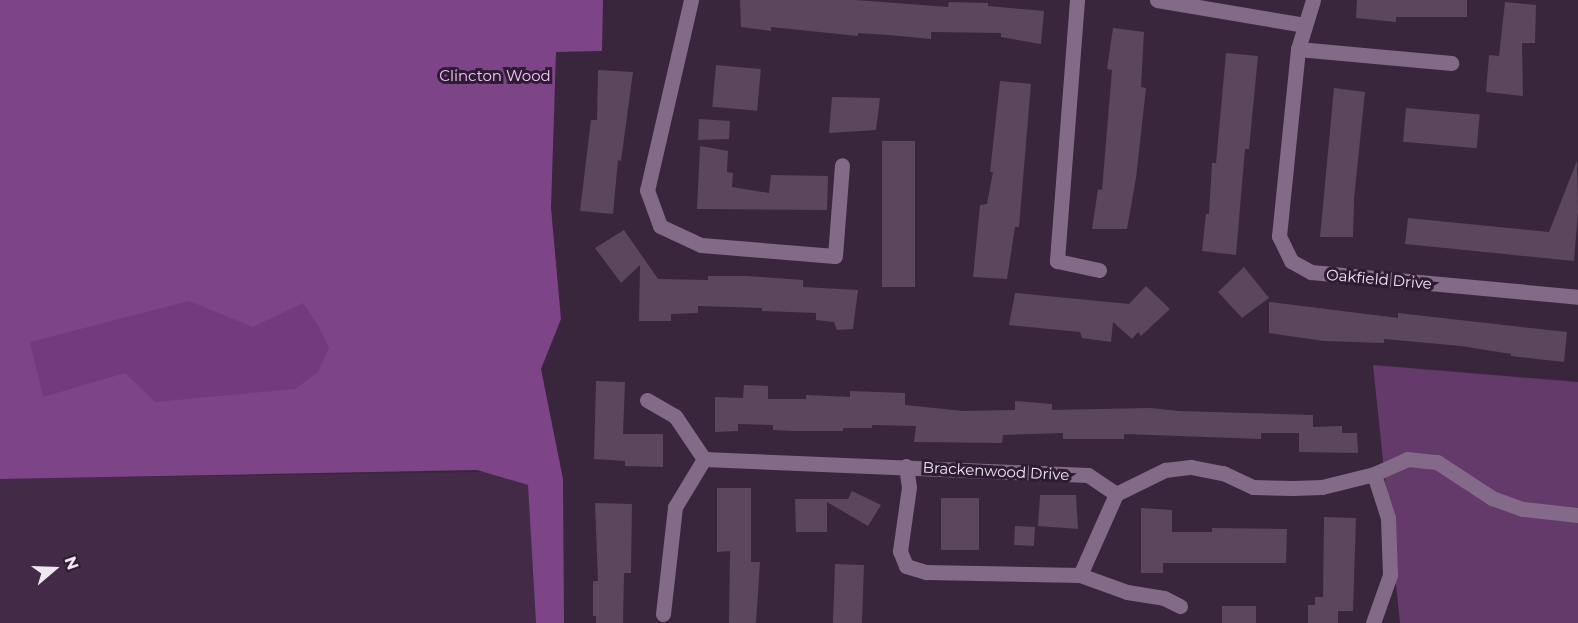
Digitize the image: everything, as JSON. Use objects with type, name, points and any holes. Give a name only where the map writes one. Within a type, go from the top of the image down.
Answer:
[{"type":"street","points":[[691,0],[647,190],[660,226],[701,245],[835,256],[842,165]]},
{"type":"street","points":[[1077,0],[1057,261],[1099,270]]},
{"type":"street","points":[[1157,0],[1305,25]]},
{"type":"street","name":"Oakfield Drive","points":[[1313,0],[1298,49],[1279,236],[1291,261],[1311,272],[1578,297]]},
{"type":"street","points":[[1298,49],[1451,63]]},
{"type":"street","points":[[647,400],[675,416],[704,459],[675,507],[663,614]]},
{"type":"street","name":"Brackenwood Drive","points":[[704,459],[1088,475],[1116,494]]},
{"type":"street","points":[[1180,606],[1164,598],[1127,592],[1080,575],[1116,494],[1165,470],[1191,466],[1223,473],[1253,487],[1293,488],[1322,487],[1374,474],[1407,459],[1437,462],[1492,498],[1523,509],[1578,515]]},
{"type":"street","name":"Brackenwood Drive","points":[[906,466],[909,487],[900,551],[906,566],[926,572],[1080,575]]},
{"type":"street","points":[[1373,623],[1390,575],[1388,518],[1374,474]]},
{"type":"shaded area","points":[[189,301],[253,327],[303,303],[319,327],[329,348],[318,372],[295,389],[155,402],[125,373],[43,397],[30,342]]},
{"type":"shaded area","points":[[1373,365],[1578,382],[1578,623],[1400,623]]},
{"type":"shaded area","points":[[485,472],[528,485],[536,623],[0,623],[0,479]]},
{"type":"green space","name":"Clincton Wood","points":[[0,0],[603,0],[602,51],[556,52],[551,208],[561,319],[541,369],[563,479],[564,623],[536,623],[528,485],[477,470],[0,479]]},
{"type":"building","points":[[740,0],[856,0],[948,7],[949,2],[988,3],[988,6],[1044,11],[1041,44],[1001,37],[1001,33],[931,32],[931,39],[858,33],[858,36],[771,27],[771,31],[741,27]]},
{"type":"building","points":[[1357,0],[1467,0],[1467,17],[1396,17],[1396,22],[1356,18]]},
{"type":"building","points":[[1505,2],[1536,5],[1535,43],[1522,43],[1523,96],[1486,92],[1489,55],[1499,56]]},
{"type":"building","points":[[1113,28],[1144,32],[1141,87],[1146,88],[1136,178],[1127,229],[1092,229],[1098,189],[1102,190],[1112,70],[1107,69]]},
{"type":"building","points":[[1226,53],[1258,56],[1249,149],[1245,149],[1236,255],[1202,251],[1206,214],[1209,214],[1212,163],[1216,163]]},
{"type":"building","points":[[716,65],[761,69],[757,111],[712,107]]},
{"type":"building","points":[[598,70],[633,72],[621,161],[618,160],[613,214],[580,211],[591,120],[597,120]]},
{"type":"building","points":[[1000,81],[1031,84],[1019,227],[1015,227],[1007,279],[973,277],[980,205],[987,204],[993,172],[990,172]]},
{"type":"building","points":[[1334,88],[1365,92],[1354,199],[1353,237],[1320,237]]},
{"type":"building","points":[[832,97],[880,98],[876,130],[829,133]]},
{"type":"building","points":[[1406,108],[1480,114],[1477,148],[1403,142]]},
{"type":"building","points":[[699,119],[730,121],[729,139],[698,140]]},
{"type":"building","points":[[882,141],[915,141],[915,287],[882,287]]},
{"type":"building","points":[[700,146],[728,151],[727,172],[733,173],[732,187],[769,193],[771,175],[828,176],[827,210],[697,209]]},
{"type":"building","points":[[1577,161],[1578,212],[1574,261],[1405,244],[1408,218],[1549,232]]},
{"type":"building","points":[[624,230],[658,279],[708,280],[708,276],[747,276],[803,280],[803,287],[858,290],[853,329],[837,330],[834,322],[816,320],[816,313],[762,311],[762,308],[698,306],[698,313],[671,314],[671,321],[639,321],[640,265],[621,283],[595,248]]},
{"type":"building","points":[[1244,267],[1269,298],[1242,318],[1218,292]]},
{"type":"building","points":[[1146,286],[1170,309],[1141,336],[1138,332],[1132,339],[1113,322],[1111,342],[1082,338],[1080,332],[1009,325],[1015,293],[1129,304]]},
{"type":"building","points":[[1269,302],[1398,318],[1398,313],[1567,332],[1564,362],[1511,356],[1511,354],[1461,346],[1384,339],[1384,343],[1324,341],[1269,333]]},
{"type":"building","points":[[596,381],[625,382],[623,434],[663,434],[663,467],[625,466],[625,461],[594,459]]},
{"type":"building","points":[[744,385],[768,386],[768,399],[806,399],[806,395],[850,397],[850,391],[905,393],[905,405],[963,411],[1015,410],[1015,401],[1052,404],[1052,410],[1150,408],[1313,415],[1313,427],[1342,426],[1342,433],[1357,433],[1358,453],[1299,452],[1299,433],[1261,433],[1261,439],[1124,434],[1124,439],[1063,439],[1063,433],[1003,435],[1002,443],[914,442],[916,426],[872,425],[872,428],[843,428],[843,431],[795,431],[773,430],[773,425],[738,424],[738,431],[715,432],[715,397],[743,398]]},
{"type":"building","points":[[717,488],[751,488],[751,562],[760,562],[756,623],[729,623],[730,551],[717,552]]},
{"type":"building","points":[[852,491],[881,505],[868,526],[827,502],[827,532],[796,532],[795,499],[848,499]]},
{"type":"building","points":[[1040,495],[1076,495],[1078,529],[1038,526]]},
{"type":"building","points":[[941,498],[979,498],[979,550],[941,550]]},
{"type":"building","points":[[595,503],[632,504],[631,573],[624,573],[623,623],[596,623],[596,616],[593,616],[593,581],[598,581]]},
{"type":"building","points":[[1141,508],[1172,510],[1172,532],[1212,532],[1212,528],[1287,529],[1286,563],[1163,563],[1163,573],[1141,573]]},
{"type":"building","points":[[1324,517],[1356,518],[1353,611],[1338,611],[1338,623],[1308,623],[1308,605],[1315,605],[1315,597],[1323,597]]},
{"type":"building","points":[[1015,526],[1035,527],[1034,546],[1014,545]]},
{"type":"building","points":[[835,564],[864,565],[862,623],[833,623]]},
{"type":"building","points":[[1222,606],[1256,606],[1256,623],[1222,623]]}]
